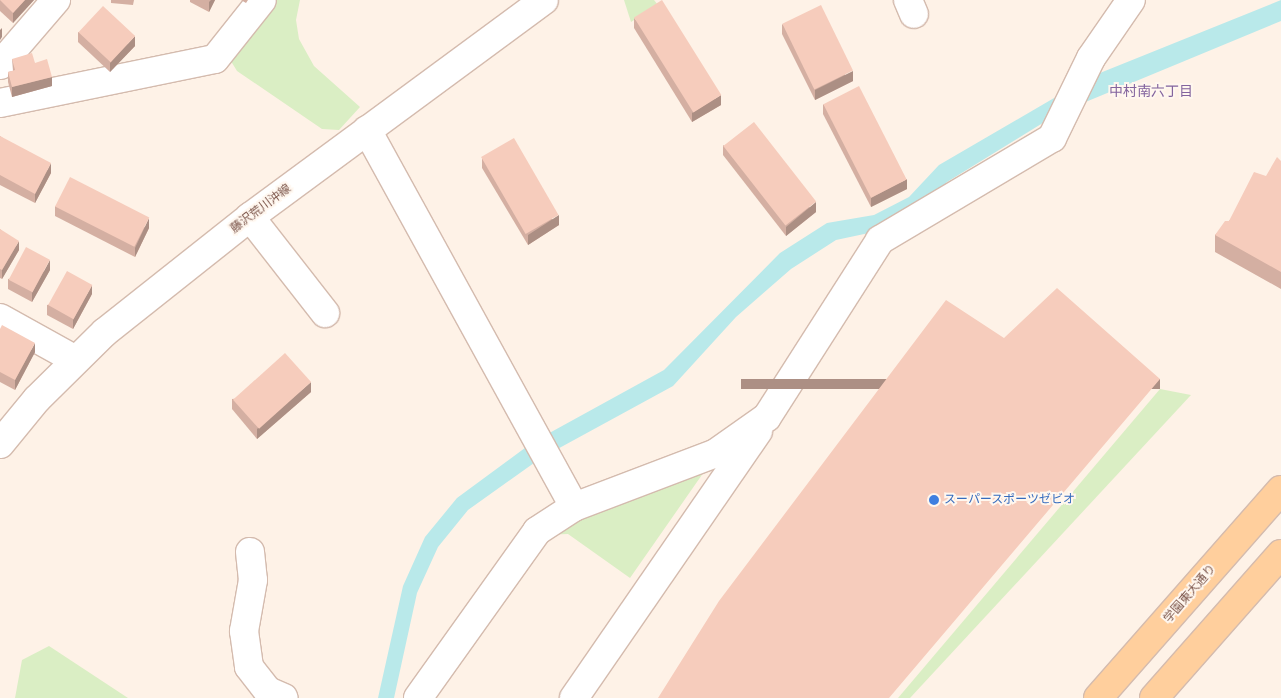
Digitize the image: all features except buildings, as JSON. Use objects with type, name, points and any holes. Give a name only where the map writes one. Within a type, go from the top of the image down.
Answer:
[{"type":"main road","name":"学園東大通り","points":[[1098,698],[1281,490]]},
{"type":"main road","points":[[1154,698],[1281,554]]},
{"type":"street","points":[[0,65],[56,0]]},
{"type":"street","points":[[0,103],[215,59],[262,0]]},
{"type":"street","name":"藤沢荒川沖線","points":[[0,444],[74,359],[250,217],[544,0]]},
{"type":"street","points":[[574,698],[768,417],[880,240],[1052,138],[1091,58],[1131,0]]},
{"type":"street","points":[[367,130],[574,507]]},
{"type":"street","points":[[250,217],[325,312]]},
{"type":"street","points":[[0,318],[74,359]]},
{"type":"street","points":[[418,698],[537,531],[574,507],[716,452],[768,417]]},
{"type":"street","points":[[250,552],[253,580],[244,631],[248,667],[268,691],[284,698]]},
{"type":"green space","points":[[269,0],[300,0],[296,20],[299,39],[314,66],[360,107],[339,130],[322,129],[237,71],[229,58]]},
{"type":"green space","points":[[624,0],[654,0],[658,5],[631,22]]},
{"type":"green space","points":[[1160,389],[1191,395],[910,698],[898,698]]},
{"type":"green space","points":[[713,459],[630,578],[568,534],[543,535]]},
{"type":"green space","points":[[49,646],[128,698],[15,698],[22,660]]},
{"type":"water","points":[[1281,0],[1281,21],[1059,113],[947,182],[917,213],[883,230],[836,240],[791,269],[736,317],[673,386],[541,458],[468,510],[438,547],[417,593],[394,698],[378,698],[403,586],[425,537],[457,498],[533,442],[664,370],[780,253],[827,223],[874,215],[909,197],[939,165],[1090,77]]},
{"type":"place","name":"スーパースポーツゼビオ","points":[[934,500]]},
{"type":"district","name":"中村南六丁目","points":[[1151,91]]}]
